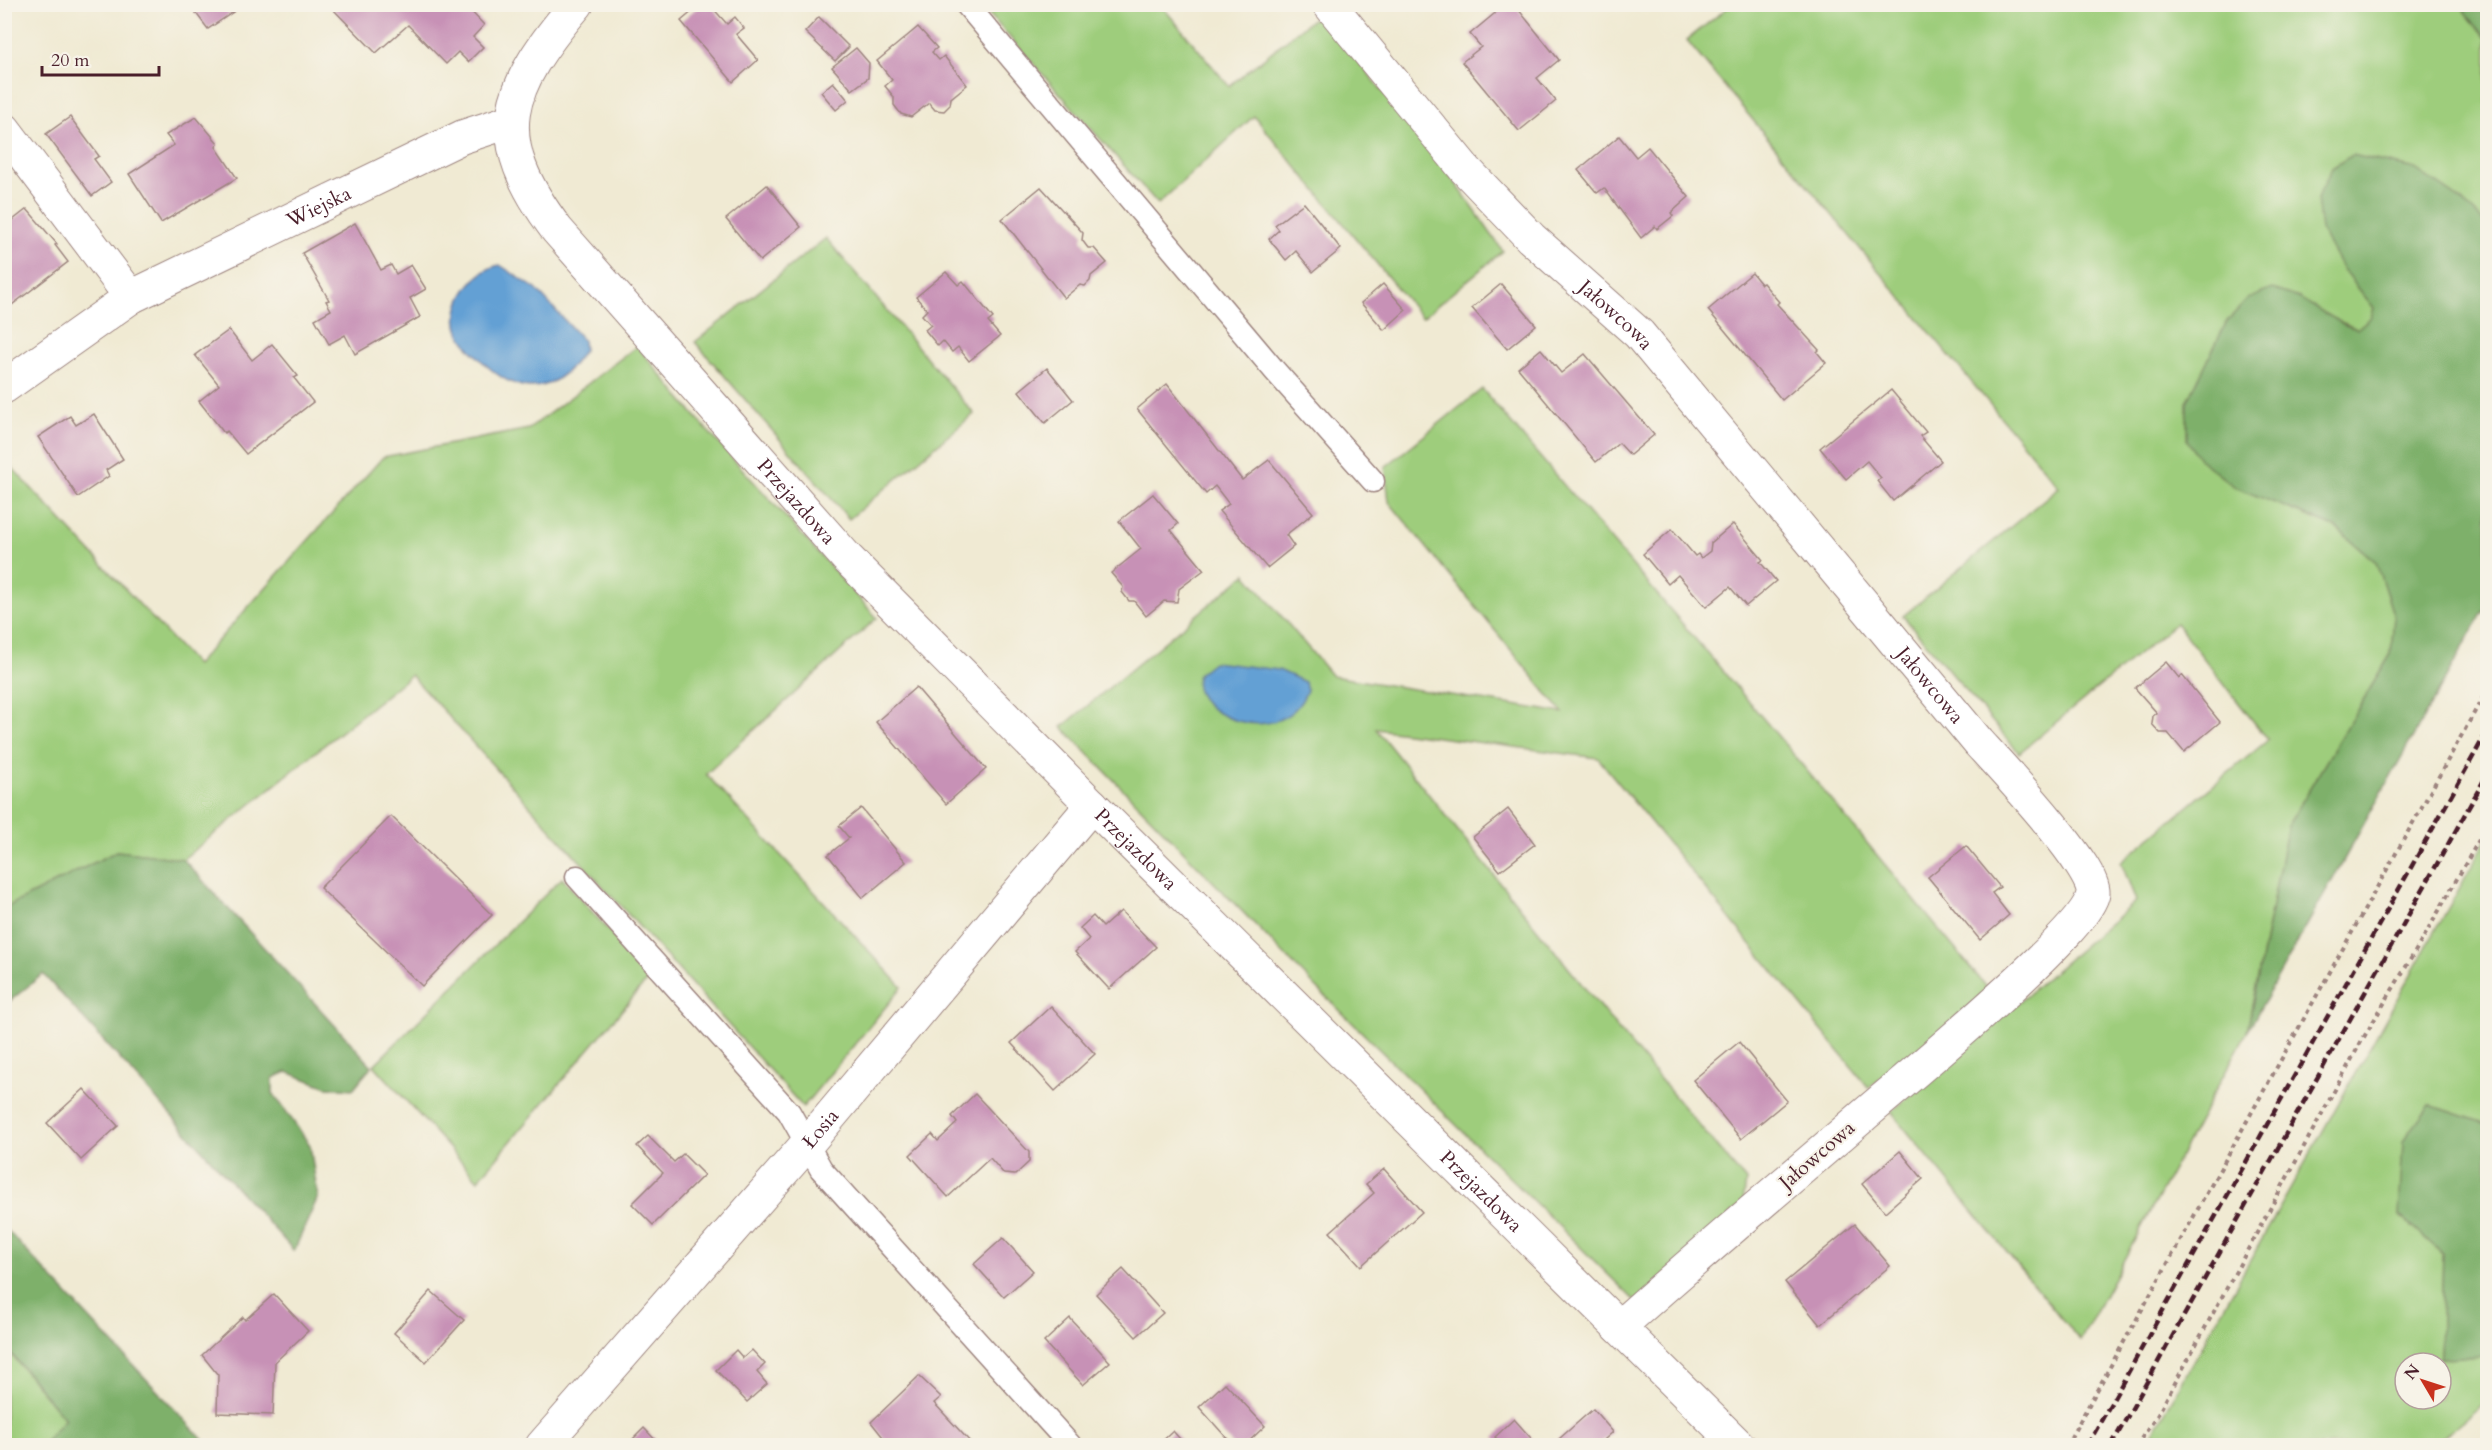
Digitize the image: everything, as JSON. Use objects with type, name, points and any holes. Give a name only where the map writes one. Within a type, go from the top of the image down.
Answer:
[{"type":"street","points":[[511,121],[515,101],[528,69],[546,42],[577,4]]},
{"type":"street","name":"Jałowcowa","points":[[1329,4],[1464,168],[1531,237],[1639,334],[1979,743],[2026,796],[2084,869],[2092,884],[2093,893],[2089,904],[2063,936],[2003,995],[1619,1327]]},
{"type":"street","name":"Przejazdowa","points":[[511,121],[516,158],[525,183],[557,230],[847,558],[1092,805],[1739,1446]]},
{"type":"street","name":"Wiejska","points":[[4,387],[131,297],[462,137],[511,121]]},
{"type":"street","points":[[4,129],[131,297]]},
{"type":"street","name":"Łosia","points":[[542,1446],[807,1144],[1092,805]]},
{"type":"lane","points":[[966,4],[1275,371],[1373,481]]},
{"type":"lane","points":[[577,877],[789,1112],[820,1169],[1071,1446]]},
{"type":"path","points":[[2066,1446],[2487,688]]},
{"type":"path","points":[[2136,1446],[2157,1416],[2361,1042],[2428,930],[2487,824]]},
{"type":"green space","points":[[1732,4],[2459,4],[2487,39],[2487,225],[2462,201],[2415,169],[2352,155],[2332,168],[2343,269],[2374,308],[2371,317],[2357,329],[2324,314],[2199,459],[2235,487],[2335,527],[2376,562],[2394,617],[2391,654],[2288,825],[2247,1032],[2080,1341],[1891,1112],[2136,901],[2121,862],[2268,740],[2176,623],[2019,753],[1903,616],[2059,487],[1691,46],[1687,40]]},
{"type":"green space","points":[[981,5],[1161,5],[1229,86],[1320,13],[1453,179],[1503,251],[1422,318],[1254,116],[1158,204]]},
{"type":"green space","points":[[2459,5],[2487,5],[2487,39]]},
{"type":"green space","points":[[2352,155],[2415,169],[2462,201],[2487,225],[2487,605],[2247,1032],[2288,825],[2391,654],[2394,617],[2376,562],[2335,527],[2235,487],[2199,459],[2187,440],[2187,402],[2227,321],[2248,299],[2272,289],[2299,298],[2345,325],[2357,329],[2371,317],[2374,308],[2343,269],[2321,230],[2317,199],[2332,168]]},
{"type":"green space","points":[[826,238],[974,414],[849,519],[695,342]]},
{"type":"green space","points":[[637,346],[707,430],[877,618],[706,774],[902,987],[803,1107],[411,675],[183,859],[117,851],[5,908],[5,460],[196,665],[383,457],[529,429]]},
{"type":"green space","points":[[1482,389],[1773,730],[1990,991],[1869,1088],[1598,758],[1376,729],[1617,1028],[1746,1181],[1743,1203],[1637,1303],[1317,988],[1062,727],[1246,574],[1332,676],[1563,713],[1389,502],[1385,467]]},
{"type":"green space","points":[[2487,839],[2487,1124],[2430,1105],[2399,1215],[2443,1254],[2440,1351],[2393,1351],[2393,1411],[2453,1411],[2453,1357],[2487,1356],[2487,1401],[2432,1445],[2159,1446],[2153,1433]]},
{"type":"green space","points":[[117,851],[183,859],[372,1066],[353,1089],[327,1087],[287,1072],[273,1078],[273,1093],[310,1145],[318,1197],[294,1251],[43,974],[5,1005],[5,908]]},
{"type":"green space","points":[[562,878],[650,977],[478,1180],[374,1065]]},
{"type":"green space","points":[[2430,1105],[2487,1124],[2487,1356],[2453,1357],[2453,1351],[2440,1351],[2443,1254],[2399,1215],[2403,1141]]},
{"type":"green space","points":[[4,1227],[208,1445],[42,1445],[65,1419],[5,1346]]},
{"type":"green space","points":[[4,1346],[65,1419],[42,1445],[5,1445]]},
{"type":"water","points":[[500,265],[536,289],[583,340],[584,350],[573,365],[562,376],[550,383],[538,387],[525,387],[512,383],[485,364],[467,345],[459,332],[457,311],[466,290],[482,273]]},
{"type":"water","points":[[1213,662],[1279,670],[1305,682],[1307,690],[1295,709],[1278,720],[1258,724],[1238,721],[1220,714],[1205,702],[1197,689],[1198,674]]},
{"type":"building","points":[[189,4],[245,4],[208,29]]},
{"type":"building","points":[[332,4],[464,4],[484,25],[473,37],[483,47],[468,62],[458,52],[446,64],[408,25],[376,53],[330,6]]},
{"type":"building","points":[[1506,4],[1514,4],[1559,60],[1537,78],[1556,101],[1519,131],[1462,62],[1481,47],[1470,34]]},
{"type":"building","points":[[700,5],[710,5],[727,24],[735,17],[744,28],[736,34],[758,60],[733,82],[681,21]]},
{"type":"building","points":[[819,17],[849,47],[835,61],[805,32]]},
{"type":"building","points":[[918,27],[937,48],[932,52],[939,60],[944,56],[967,85],[951,98],[950,105],[944,111],[935,110],[929,103],[911,117],[901,114],[894,105],[894,97],[885,86],[892,80],[877,61]]},
{"type":"building","points":[[856,48],[869,63],[868,78],[852,90],[832,67]]},
{"type":"building","points":[[833,82],[848,100],[836,110],[821,92]]},
{"type":"building","points":[[70,117],[99,156],[94,159],[111,182],[92,196],[46,134]]},
{"type":"building","points":[[196,117],[218,143],[216,147],[237,178],[161,223],[129,174],[174,145],[166,135]]},
{"type":"building","points":[[1619,136],[1636,157],[1648,147],[1689,197],[1671,213],[1673,216],[1657,229],[1655,226],[1641,238],[1604,188],[1597,193],[1578,170]]},
{"type":"building","points":[[767,185],[801,227],[760,261],[726,219]]},
{"type":"building","points":[[1041,187],[1083,233],[1082,240],[1088,248],[1094,248],[1107,263],[1091,276],[1085,286],[1080,285],[1064,298],[1002,219]]},
{"type":"building","points":[[1304,203],[1341,249],[1313,272],[1296,251],[1286,260],[1269,239],[1279,230],[1275,225]]},
{"type":"building","points":[[27,209],[57,244],[55,245],[68,262],[4,311],[4,227]]},
{"type":"building","points":[[355,223],[381,270],[391,265],[396,274],[411,265],[426,289],[410,298],[420,317],[355,354],[345,335],[329,344],[315,319],[331,310],[326,301],[329,300],[302,253]]},
{"type":"building","points":[[946,272],[958,285],[963,281],[993,318],[988,322],[1000,336],[969,361],[958,347],[952,352],[943,341],[938,346],[925,330],[931,325],[922,315],[927,310],[916,297]]},
{"type":"building","points":[[1752,273],[1819,350],[1817,352],[1826,363],[1782,400],[1708,310]]},
{"type":"building","points":[[1383,284],[1406,310],[1384,330],[1361,303]]},
{"type":"building","points":[[1501,284],[1536,325],[1507,349],[1472,308]]},
{"type":"building","points":[[229,330],[252,360],[272,344],[298,376],[294,378],[313,402],[246,454],[227,431],[224,433],[199,401],[219,385],[195,355]]},
{"type":"building","points":[[1541,349],[1561,373],[1585,354],[1654,435],[1630,455],[1619,443],[1596,462],[1518,368]]},
{"type":"building","points":[[1047,368],[1073,400],[1045,423],[1019,391]]},
{"type":"building","points":[[1167,384],[1242,480],[1269,460],[1313,513],[1286,535],[1294,546],[1267,568],[1219,511],[1229,504],[1215,486],[1206,494],[1137,409]]},
{"type":"building","points":[[1891,390],[1926,432],[1920,436],[1941,461],[1893,501],[1877,481],[1881,478],[1867,461],[1846,479],[1820,448]]},
{"type":"building","points":[[94,414],[123,459],[106,470],[109,476],[78,497],[38,437],[70,416],[76,425]]},
{"type":"building","points":[[1153,494],[1178,524],[1171,530],[1204,570],[1179,589],[1177,602],[1164,601],[1146,616],[1134,601],[1129,601],[1122,592],[1123,587],[1111,573],[1141,549],[1119,521]]},
{"type":"building","points":[[1733,524],[1763,560],[1760,562],[1776,581],[1746,606],[1730,587],[1706,607],[1678,575],[1668,584],[1643,554],[1672,529],[1695,556],[1698,554],[1701,558],[1710,551],[1711,543]]},
{"type":"building","points":[[2166,662],[2179,678],[2182,675],[2220,722],[2184,752],[2168,733],[2160,733],[2152,724],[2153,716],[2157,713],[2135,688]]},
{"type":"building","points":[[916,687],[986,769],[946,804],[876,722]]},
{"type":"building","points":[[861,808],[906,862],[863,898],[828,855],[849,838],[839,826]]},
{"type":"building","points":[[1508,809],[1535,844],[1500,871],[1473,837]]},
{"type":"building","points":[[391,816],[492,915],[422,986],[320,888]]},
{"type":"building","points":[[1966,846],[2000,887],[1992,893],[2009,915],[1980,940],[1928,877]]},
{"type":"building","points":[[1121,911],[1156,947],[1109,989],[1075,952],[1089,939],[1080,928],[1093,916],[1103,927]]},
{"type":"building","points":[[1051,1006],[1095,1054],[1055,1091],[1011,1043]]},
{"type":"building","points":[[1739,1042],[1787,1101],[1741,1139],[1693,1080]]},
{"type":"building","points":[[84,1089],[118,1126],[81,1160],[47,1123]]},
{"type":"building","points":[[975,1094],[1029,1152],[1029,1162],[1015,1175],[1004,1174],[990,1158],[948,1197],[910,1155],[932,1134],[938,1141],[957,1123],[952,1116]]},
{"type":"building","points":[[648,1136],[674,1162],[683,1154],[704,1175],[653,1225],[632,1204],[663,1173],[637,1146]]},
{"type":"building","points":[[1900,1151],[1923,1179],[1885,1212],[1862,1184]]},
{"type":"building","points":[[1384,1169],[1422,1212],[1361,1266],[1330,1232],[1374,1193],[1366,1184]]},
{"type":"building","points":[[1855,1224],[1890,1266],[1820,1325],[1785,1282]]},
{"type":"building","points":[[1003,1238],[1033,1271],[1004,1297],[974,1264]]},
{"type":"building","points":[[1123,1269],[1163,1313],[1136,1337],[1096,1294]]},
{"type":"building","points":[[431,1291],[464,1320],[426,1362],[394,1333]]},
{"type":"building","points":[[274,1294],[308,1331],[275,1362],[273,1415],[217,1413],[218,1375],[202,1355],[243,1317],[245,1320]]},
{"type":"building","points":[[1070,1318],[1110,1362],[1083,1385],[1044,1342]]},
{"type":"building","points":[[736,1350],[743,1358],[752,1350],[765,1364],[757,1372],[767,1384],[747,1402],[716,1370]]},
{"type":"building","points":[[919,1376],[941,1397],[934,1403],[974,1446],[890,1446],[871,1422]]},
{"type":"building","points":[[1225,1383],[1265,1426],[1244,1446],[1234,1446],[1199,1407]]},
{"type":"building","points":[[1593,1409],[1613,1432],[1597,1446],[1551,1446]]},
{"type":"building","points":[[1514,1419],[1538,1446],[1503,1446],[1495,1437]]},
{"type":"building","points":[[644,1428],[661,1446],[626,1446]]},
{"type":"building","points":[[1173,1431],[1186,1446],[1157,1446]]},
{"type":"railway","points":[[2087,1446],[2488,730]]},
{"type":"railway","points":[[2111,1446],[2488,773]]}]
